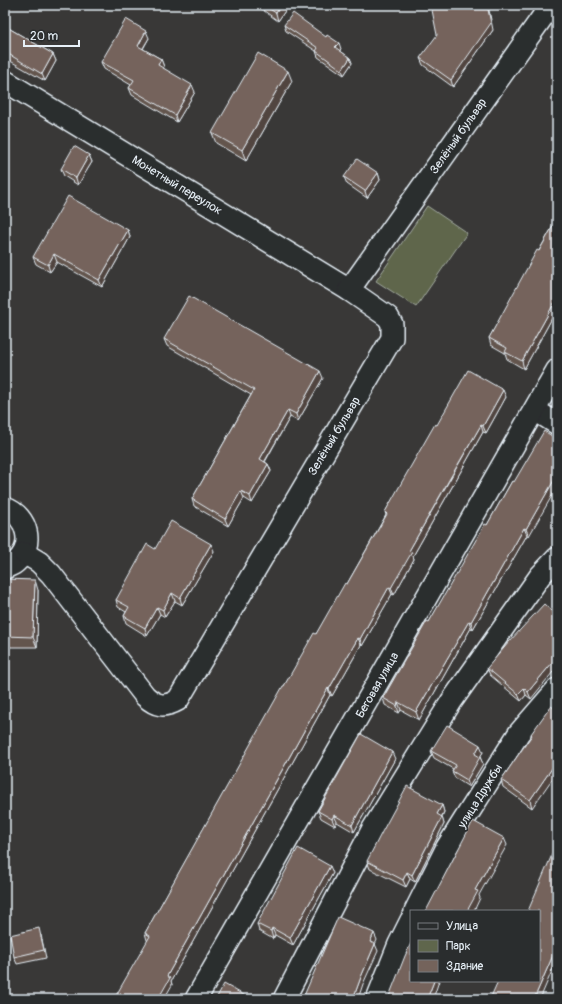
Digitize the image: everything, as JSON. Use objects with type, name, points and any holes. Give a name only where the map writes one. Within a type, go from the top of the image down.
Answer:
[{"type":"street","name":"Зелёный бульвар","points":[[24,553],[39,562],[51,574],[145,696],[153,703],[160,705],[170,705],[178,700],[392,338],[392,324],[388,317],[349,290],[551,5]]},
{"type":"street","name":"Монетный переулок","points":[[5,81],[349,290]]},
{"type":"street","name":"Беговая улица","points":[[196,999],[534,410],[554,383]]},
{"type":"street","points":[[534,410],[557,424]]},
{"type":"street","points":[[5,508],[18,515],[25,526],[27,540],[24,553],[16,562],[5,568]]},
{"type":"street","points":[[284,999],[372,830],[451,702],[540,576],[557,558]]},
{"type":"street","name":"улица Дружбы","points":[[416,910],[447,847],[519,733],[557,689]]},
{"type":"street","points":[[377,999],[399,944],[410,922]]},
{"type":"green space","points":[[427,206],[467,233],[416,307],[376,281]]},
{"type":"building","points":[[263,5],[281,5],[276,13]]},
{"type":"building","points":[[431,5],[487,5],[491,23],[451,80],[420,58],[437,35]]},
{"type":"building","points":[[293,13],[326,37],[327,35],[339,43],[335,47],[350,58],[342,70],[316,51],[318,48],[284,25]]},
{"type":"building","points":[[126,19],[146,31],[138,46],[161,59],[158,65],[192,85],[175,115],[129,88],[134,80],[101,62]]},
{"type":"building","points":[[5,26],[53,54],[42,74],[5,52]]},
{"type":"building","points":[[258,53],[288,71],[242,150],[212,133]]},
{"type":"building","points":[[74,146],[89,155],[76,178],[61,169]]},
{"type":"building","points":[[357,159],[378,173],[365,191],[344,177]]},
{"type":"building","points":[[68,196],[128,230],[99,280],[54,254],[48,265],[33,257]]},
{"type":"building","points":[[557,219],[557,298],[522,361],[505,352],[507,348],[489,338],[537,250],[539,251]]},
{"type":"building","points":[[189,296],[320,371],[296,414],[288,410],[260,459],[268,464],[250,496],[241,491],[225,519],[192,499],[254,390],[164,339]]},
{"type":"building","points":[[468,370],[503,390],[483,426],[481,425],[449,480],[409,551],[412,552],[391,588],[389,587],[360,639],[358,638],[329,689],[328,688],[167,976],[170,978],[158,999],[114,999],[150,936],[145,933],[283,686],[314,633],[316,634],[345,583],[347,584],[387,514],[385,512],[403,480],[435,424],[437,425]]},
{"type":"building","points":[[544,431],[557,439],[557,475],[526,529],[524,528],[471,622],[469,621],[416,712],[398,702],[397,706],[383,698],[427,621],[429,622],[485,524],[487,525],[512,481],[514,482]]},
{"type":"building","points":[[171,521],[211,544],[180,598],[172,593],[163,610],[157,607],[145,628],[124,616],[129,607],[116,600],[147,544],[155,549]]},
{"type":"building","points":[[5,579],[35,580],[33,637],[5,636]]},
{"type":"building","points":[[544,604],[557,616],[557,657],[528,692],[524,688],[518,694],[487,668]]},
{"type":"building","points":[[551,706],[557,710],[557,761],[530,800],[501,780]]},
{"type":"building","points":[[447,725],[480,745],[475,754],[480,757],[467,780],[452,771],[456,765],[431,751]]},
{"type":"building","points":[[361,734],[392,752],[352,825],[334,815],[332,819],[318,811]]},
{"type":"building","points":[[407,786],[442,805],[437,814],[442,817],[412,875],[407,872],[403,880],[367,861]]},
{"type":"building","points":[[473,821],[504,838],[475,890],[478,891],[468,910],[427,910]]},
{"type":"building","points":[[557,843],[557,946],[534,999],[490,999],[498,982],[540,982],[540,910],[528,910]]},
{"type":"building","points":[[298,848],[330,866],[290,938],[272,928],[271,931],[257,924]]},
{"type":"building","points":[[338,917],[374,933],[370,942],[375,944],[353,999],[303,998]]},
{"type":"building","points":[[39,928],[44,950],[14,957],[10,935]]},
{"type":"building","points":[[410,945],[410,982],[434,982],[427,999],[388,999]]},
{"type":"building","points":[[224,984],[251,999],[216,999]]}]
